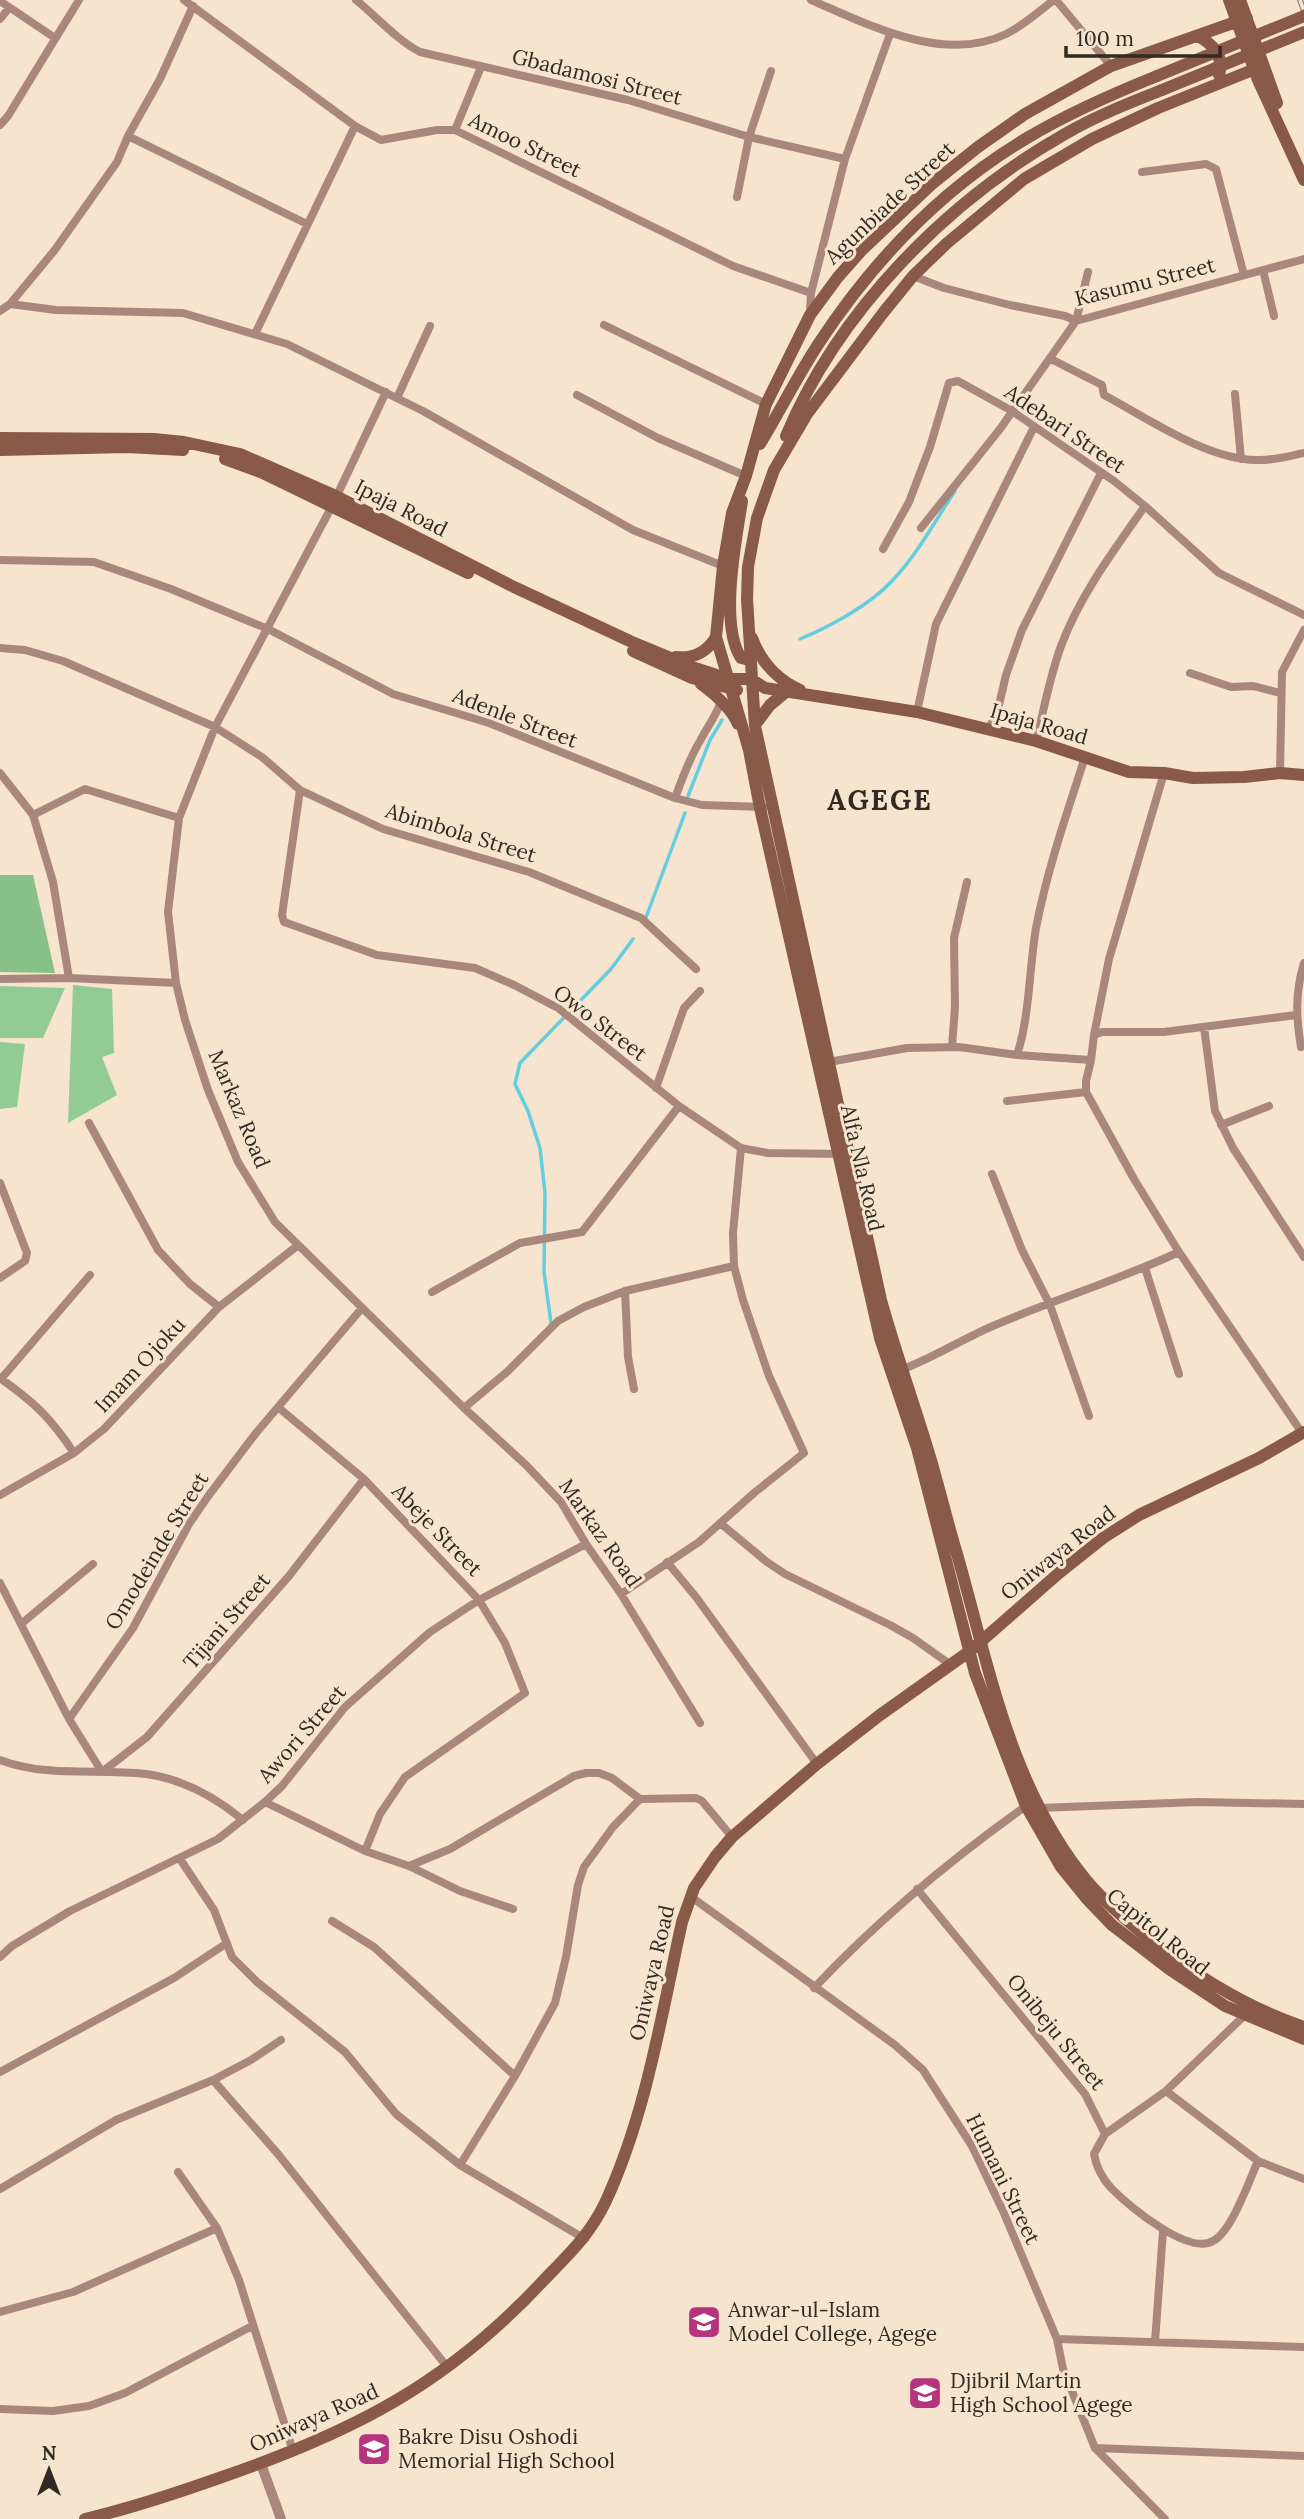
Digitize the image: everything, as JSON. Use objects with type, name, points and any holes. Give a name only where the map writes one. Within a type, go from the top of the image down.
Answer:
[{"type":"main road","points":[[1229,0],[1242,19],[1292,140],[1292,150]]},
{"type":"main road","points":[[1240,0],[1255,69],[1304,180]]},
{"type":"main road","points":[[750,459],[821,340],[871,274],[917,223],[960,185],[1025,139],[1097,100],[1304,16]]},
{"type":"main road","name":"Agunbiade Street","points":[[731,684],[716,637],[723,566],[732,513],[746,476],[766,404],[810,315],[861,251],[933,183],[1026,114],[1111,66],[1242,19]]},
{"type":"main road","points":[[756,686],[750,660],[748,629],[748,566],[751,542],[792,421],[827,359],[878,290],[923,240],[972,196],[1034,152],[1107,112],[1304,32]]},
{"type":"main road","points":[[1198,36],[1210,43],[1222,62],[1221,73],[1215,85]]},
{"type":"main road","points":[[775,470],[807,414],[883,313],[913,276],[967,226],[1024,180],[1117,126],[1255,69]]},
{"type":"main road","name":"Ipaja Road","points":[[0,438],[128,437],[240,454],[514,587],[731,684]]},
{"type":"main road","name":"Ipaja Road","points":[[0,450],[183,446]]},
{"type":"main road","points":[[746,476],[731,581],[732,631],[737,652],[741,657],[750,660]]},
{"type":"main road","name":"Ipaja Road","points":[[334,501],[523,600],[692,678],[917,712],[1036,741],[1129,772],[1164,773],[1193,778],[1280,773],[1304,775]]},
{"type":"main road","points":[[748,629],[765,664],[786,684],[813,696]]},
{"type":"main road","points":[[657,652],[690,657],[710,646],[716,637]]},
{"type":"main road","points":[[692,678],[735,716],[749,750]]},
{"type":"main road","name":"Alfa Nla Road","points":[[731,684],[765,806],[829,1062],[844,1154]]},
{"type":"main road","name":"Alfa Nla Road","points":[[756,686],[755,726],[765,806],[844,1154],[896,1371],[975,1647]]},
{"type":"main road","points":[[755,726],[770,705],[787,691]]},
{"type":"main road","name":"Oniwaya Road","points":[[85,2519],[149,2502],[261,2464],[384,2410],[448,2368],[507,2318],[585,2239],[604,2204],[642,2101],[682,1922],[691,1896],[715,1857],[732,1837],[817,1764],[975,1647],[1103,1538],[1139,1515],[1259,1458],[1303,1432]]},
{"type":"main road","name":"Capitol Road","points":[[975,1647],[991,1715],[1026,1806],[1062,1867],[1087,1899],[1112,1926],[1199,1990],[1304,2039]]},
{"type":"main road","name":"Capitol Road","points":[[975,1647],[1040,1808],[1087,1881],[1124,1918],[1181,1964],[1248,2011],[1304,2027]]},
{"type":"street","points":[[0,125],[79,0]]},
{"type":"street","name":"Gbadamosi Street","points":[[357,0],[383,21],[404,44],[419,52],[628,100],[749,137],[845,159]]},
{"type":"street","points":[[811,0],[890,34],[947,45],[978,44],[1007,34],[1055,0],[1111,66]]},
{"type":"street","points":[[0,1],[55,38]]},
{"type":"street","points":[[0,311],[10,304],[54,251],[117,162],[128,136],[160,79],[188,2]]},
{"type":"street","name":"Amoo Street","points":[[188,2],[355,125],[382,140],[437,130],[455,130],[733,266],[811,293]]},
{"type":"street","points":[[0,19],[9,8]]},
{"type":"street","points":[[810,315],[811,293],[825,230],[845,159],[890,34]]},
{"type":"street","points":[[455,130],[481,67]]},
{"type":"street","points":[[737,197],[749,137],[771,71]]},
{"type":"street","points":[[255,334],[355,125]]},
{"type":"street","points":[[128,136],[307,224]]},
{"type":"street","points":[[1142,172],[1206,164],[1216,169],[1244,275]]},
{"type":"street","name":"Kasumu Street","points":[[913,276],[944,288],[1065,316],[1076,321],[1304,259]]},
{"type":"street","points":[[1263,270],[1274,316]]},
{"type":"street","points":[[921,528],[1051,359],[1076,321],[1088,272]]},
{"type":"street","points":[[10,304],[56,310],[183,313],[287,344],[386,391],[634,530],[723,566]]},
{"type":"street","points":[[604,325],[766,404]]},
{"type":"street","points":[[397,398],[430,326]]},
{"type":"street","points":[[1051,359],[1102,384],[1104,395],[1210,452],[1260,461],[1304,453]]},
{"type":"street","name":"Adebari Street","points":[[883,549],[909,502],[930,447],[949,383],[958,382],[1012,411],[1101,473],[1145,506],[1219,573],[1304,615]]},
{"type":"street","name":"Markaz Road","points":[[386,391],[334,501],[215,727],[179,818],[168,912],[176,983],[208,1090],[238,1162],[275,1222],[561,1502],[700,1723]]},
{"type":"street","points":[[1235,394],[1241,459]]},
{"type":"street","points":[[577,395],[658,438],[746,476]]},
{"type":"street","points":[[917,712],[936,624],[1034,427]]},
{"type":"street","points":[[989,729],[1022,630],[1101,473]]},
{"type":"street","points":[[1036,741],[1061,646],[1104,564],[1145,506]]},
{"type":"street","name":"Adenle Street","points":[[0,560],[94,562],[171,589],[268,629],[393,694],[489,723],[675,798],[702,805],[765,806]]},
{"type":"street","points":[[1280,773],[1282,672],[1304,630]]},
{"type":"street","name":"Abimbola Street","points":[[0,648],[25,650],[63,661],[215,727],[262,757],[300,790],[383,829],[529,872],[641,918],[696,969]]},
{"type":"street","points":[[1190,673],[1231,687],[1253,686],[1280,692]]},
{"type":"street","points":[[675,798],[688,763],[701,737],[715,718],[721,701]]},
{"type":"street","points":[[1017,1055],[1036,927],[1064,822],[1085,757]]},
{"type":"street","points":[[0,773],[33,816],[53,882],[69,978]]},
{"type":"street","points":[[1164,773],[1110,959],[1094,1035],[1086,1092],[1134,1179],[1179,1252],[1303,1432]]},
{"type":"street","points":[[33,816],[85,789],[179,818]]},
{"type":"street","name":"Owo Street","points":[[300,790],[282,915],[284,922],[377,956],[475,968],[558,1008],[679,1106],[741,1148],[768,1153],[844,1154]]},
{"type":"street","points":[[951,1047],[955,1007],[954,938],[967,882]]},
{"type":"street","points":[[1301,1047],[1296,1015],[1297,988],[1304,963]]},
{"type":"street","points":[[0,979],[69,978],[176,983]]},
{"type":"street","points":[[656,1088],[684,1008],[700,991]]},
{"type":"street","points":[[1094,1035],[1102,1032],[1164,1032],[1296,1015]]},
{"type":"street","points":[[1204,1027],[1215,1111],[1221,1125],[1304,1257]]},
{"type":"street","points":[[829,1062],[907,1048],[951,1047],[1091,1060]]},
{"type":"street","points":[[1007,1101],[1086,1092]]},
{"type":"street","points":[[432,1292],[520,1243],[536,1238],[582,1232],[679,1106]]},
{"type":"street","points":[[1221,1125],[1269,1106]]},
{"type":"street","points":[[89,1123],[158,1250],[190,1284],[219,1307]]},
{"type":"street","points":[[621,1594],[699,1542],[804,1453],[769,1376],[734,1266],[733,1233],[741,1148]]},
{"type":"street","points":[[992,1174],[1022,1250],[1050,1305],[1089,1416]]},
{"type":"street","points":[[0,1183],[27,1253],[25,1261],[0,1278]]},
{"type":"street","name":"Imam Ojoku","points":[[0,1495],[74,1453],[104,1429],[219,1307],[297,1246]]},
{"type":"street","points":[[896,1371],[947,1350],[1000,1323],[1145,1268],[1179,1252]]},
{"type":"street","points":[[464,1408],[508,1371],[558,1321],[625,1291],[734,1266]]},
{"type":"street","points":[[1145,1268],[1180,1374]]},
{"type":"street","points":[[74,1453],[54,1422],[33,1402],[0,1379],[90,1275]]},
{"type":"street","points":[[625,1291],[628,1357],[634,1389]]},
{"type":"street","name":"Omodeinde Street","points":[[69,1719],[133,1628],[189,1524],[233,1462],[362,1308]]},
{"type":"street","name":"Abeje Street","points":[[279,1408],[364,1479],[479,1600],[505,1643],[525,1693],[405,1777],[380,1814],[365,1851]]},
{"type":"street","name":"Tijani Street","points":[[102,1772],[147,1737],[289,1576],[364,1479]]},
{"type":"street","points":[[720,1523],[785,1574],[890,1625],[951,1665]]},
{"type":"street","name":"Awori Street","points":[[0,1957],[12,1946],[70,1911],[218,1839],[282,1786],[345,1707],[430,1632],[479,1600],[586,1544]]},
{"type":"street","points":[[667,1562],[696,1597],[817,1764]]},
{"type":"street","points":[[21,1625],[93,1564]]},
{"type":"street","points":[[0,1583],[69,1719],[102,1772]]},
{"type":"street","points":[[0,1760],[34,1770],[147,1774],[201,1790],[243,1821]]},
{"type":"street","points":[[409,1866],[450,1849],[573,1776],[586,1773],[599,1773],[612,1778],[640,1799],[696,1798],[702,1801],[732,1837]]},
{"type":"street","points":[[460,2165],[515,2076],[555,2003],[578,1885],[584,1867],[613,1827],[640,1799]]},
{"type":"street","points":[[265,1802],[365,1851],[409,1866],[460,1891],[513,1909]]},
{"type":"street","points":[[1040,1808],[1198,1802],[1304,1804]]},
{"type":"street","points":[[814,1988],[917,1889],[972,1844],[1026,1806]]},
{"type":"street","points":[[180,1859],[214,1910],[232,1956],[257,1982],[345,2052],[396,2115],[460,2165],[585,2239]]},
{"type":"street","name":"Onibeju Street","points":[[917,1889],[1084,2094],[1105,2134]]},
{"type":"street","name":"Humani Street","points":[[691,1896],[912,2059],[931,2082],[977,2157],[1003,2211],[1057,2340],[1063,2369],[1095,2448],[1165,2519]]},
{"type":"street","points":[[332,1921],[374,1947],[515,2076]]},
{"type":"street","points":[[0,2072],[174,1978],[227,1943]]},
{"type":"street","points":[[1248,2011],[1166,2091],[1105,2134],[1094,2154],[1100,2172],[1110,2187],[1163,2231],[1187,2241],[1207,2243],[1214,2241],[1229,2222],[1258,2161]]},
{"type":"street","points":[[0,2189],[116,2120],[213,2080],[281,2040]]},
{"type":"street","points":[[213,2080],[296,2175],[448,2368]]},
{"type":"street","points":[[1166,2091],[1258,2161],[1304,2179]]},
{"type":"street","points":[[178,2172],[217,2228],[239,2280],[293,2451]]},
{"type":"street","points":[[0,2312],[74,2292],[217,2228]]},
{"type":"street","points":[[1154,2342],[1163,2231]]},
{"type":"street","points":[[0,2409],[53,2411],[89,2406],[125,2393],[252,2326]]},
{"type":"street","points":[[1057,2340],[1304,2347]]},
{"type":"street","points":[[1095,2448],[1304,2456]]},
{"type":"street","points":[[261,2464],[281,2519]]},
{"type":"green space","points":[[0,875],[33,875],[55,973],[0,972]]},
{"type":"green space","points":[[73,985],[112,989],[114,1053],[102,1057],[117,1095],[68,1123]]},
{"type":"green space","points":[[0,986],[65,988],[43,1038],[0,1038]]},
{"type":"green space","points":[[0,1042],[25,1044],[17,1107],[0,1109]]},
{"type":"waterway","points":[[800,639],[849,614],[883,590],[910,560],[955,491]]},
{"type":"waterway","points":[[688,796],[710,740],[722,720]]},
{"type":"waterway","points":[[645,920],[685,813]]},
{"type":"waterway","points":[[551,1323],[544,1272],[545,1193],[540,1148],[528,1111],[515,1084],[520,1063],[611,969],[633,939]]},
{"type":"railway","points":[[1300,0],[1304,11]]},
{"type":"place","name":"Anwar-ul-Islam Model College, Agege","points":[[704,2322]]},
{"type":"place","name":"Djibril Martin High School Agege","points":[[925,2393]]},
{"type":"place","name":"Bakre Disu Oshodi Memorial High School","points":[[374,2449]]},
{"type":"district","name":"AGEGE","points":[[880,800]]}]
